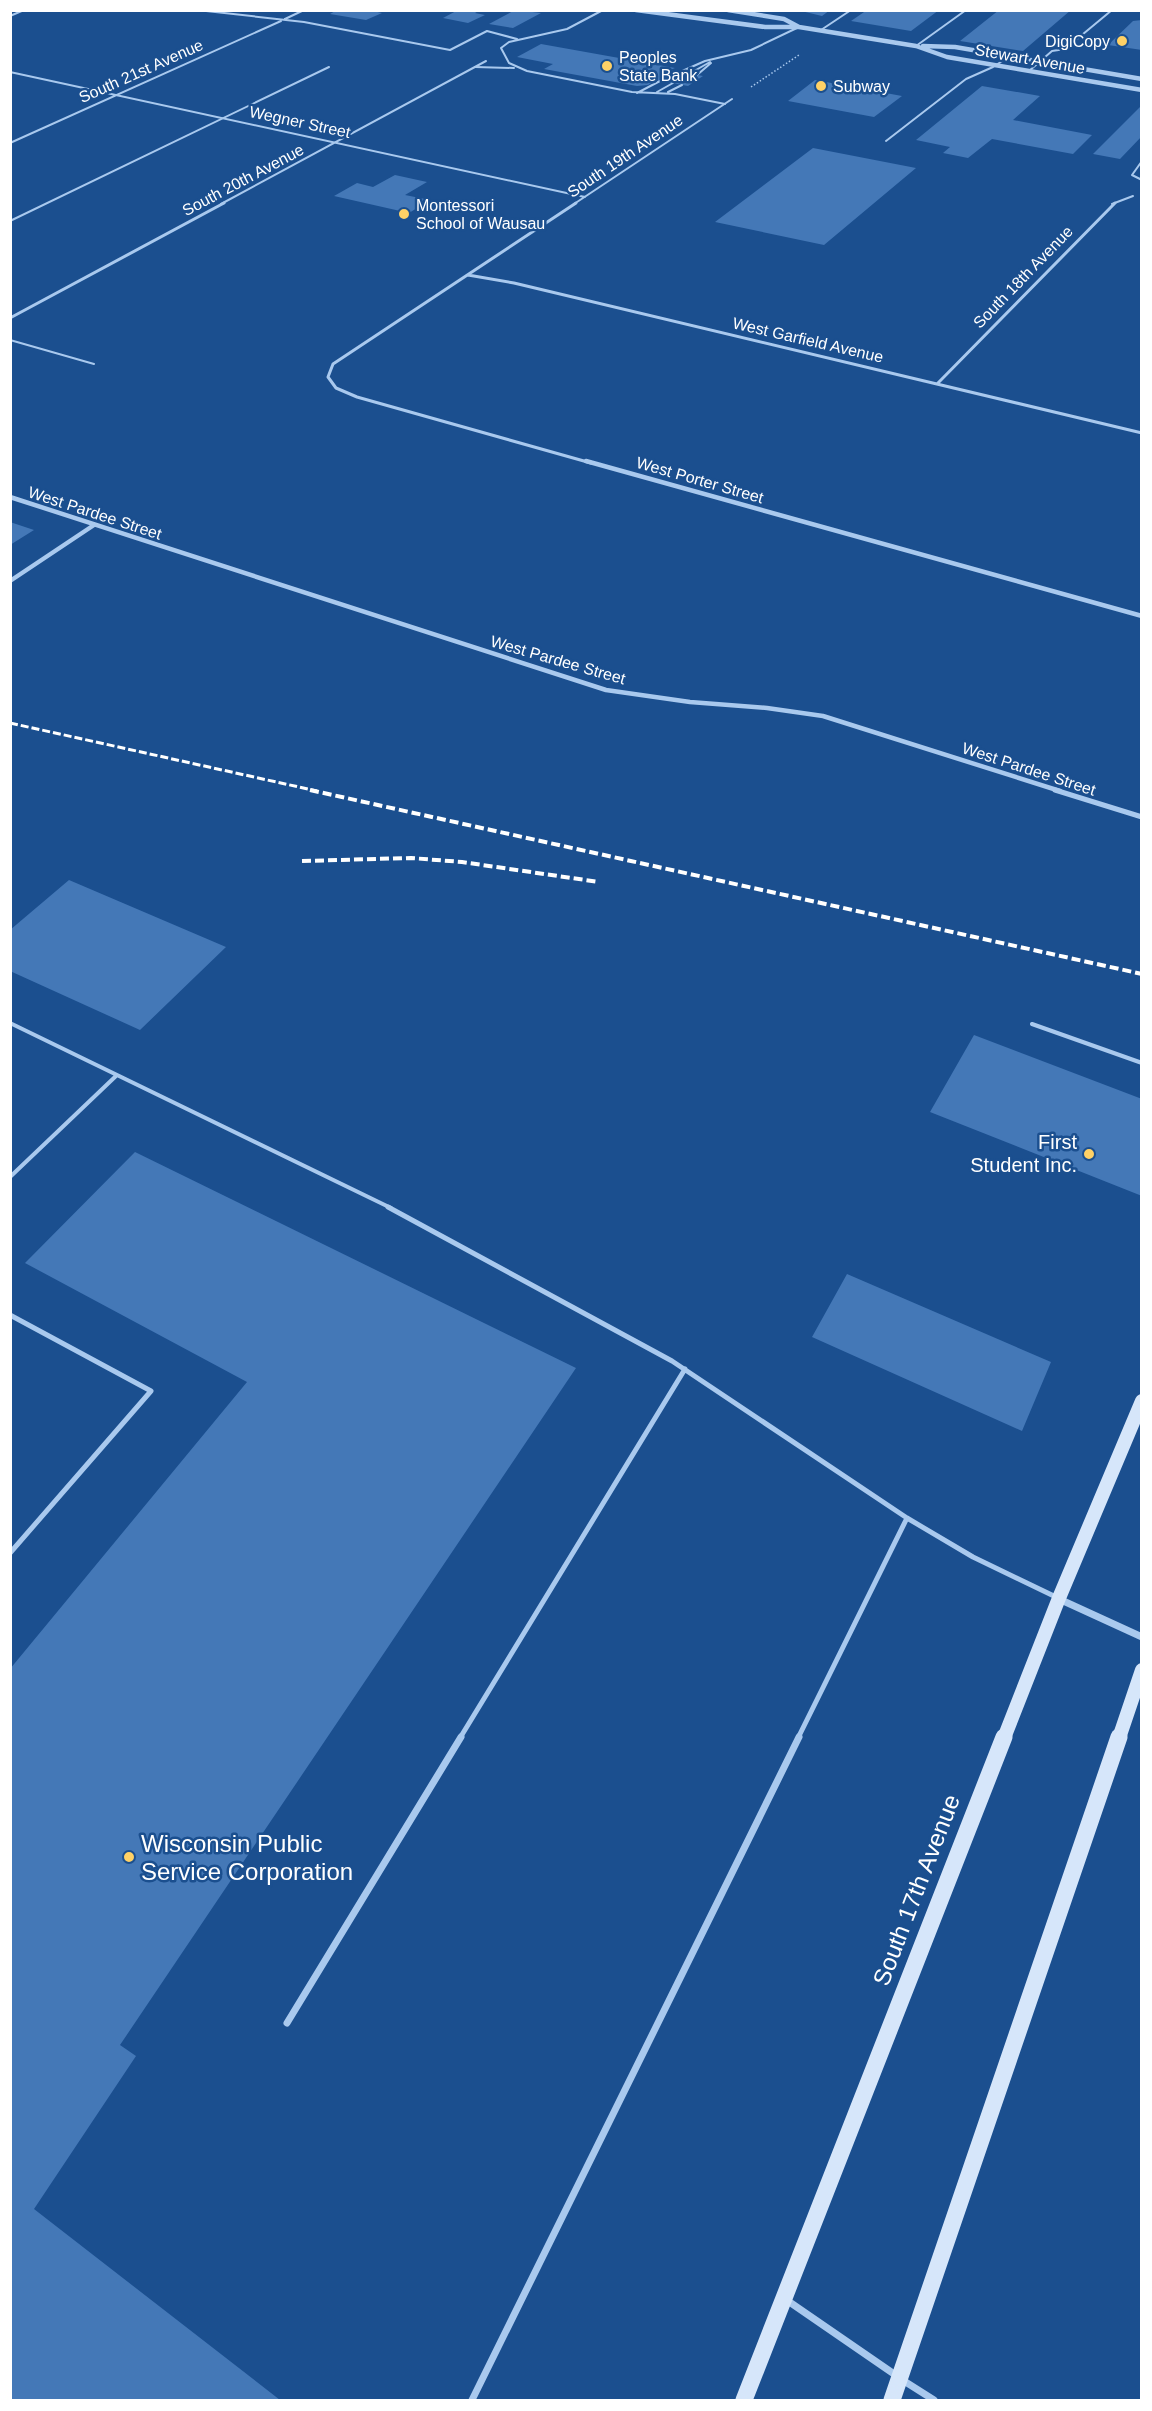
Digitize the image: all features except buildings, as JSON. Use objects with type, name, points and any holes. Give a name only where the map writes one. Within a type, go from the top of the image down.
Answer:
[{"type":"main road","name":"South 17th Avenue","points":[[744,2400],[1059,1598],[1142,1401]]},
{"type":"main road","points":[[892,2400],[1142,1671]]},
{"type":"street","points":[[10,16],[24,10]]},
{"type":"street","name":"Stewart Avenue","points":[[636,10],[765,27],[799,27],[916,46],[955,47],[1142,79]]},
{"type":"street","name":"Stewart Avenue","points":[[728,10],[784,19],[799,27]]},
{"type":"street","name":"South 21st Avenue","points":[[10,143],[281,21]]},
{"type":"street","name":"Stewart Avenue","points":[[916,46],[944,56],[1142,90]]},
{"type":"street","name":"South 20th Avenue","points":[[10,318],[486,61]]},
{"type":"street","name":"Wegner Street","points":[[11,72],[585,197]]},
{"type":"street","name":"South 19th Avenue","points":[[381,332],[732,99]]},
{"type":"street","name":"South 18th Avenue","points":[[938,384],[1112,204],[1133,196]]},
{"type":"street","name":"West Garfield Avenue","points":[[468,274],[514,283],[1142,433]]},
{"type":"street","name":"West Porter Street","points":[[381,332],[333,364],[328,381],[339,391],[1142,616]]},
{"type":"street","name":"West Pardee Street","points":[[10,497],[606,690],[690,702],[824,716],[1142,818]]},
{"type":"street","points":[[10,581],[94,525]]},
{"type":"street","points":[[1059,1598],[1142,1637]]},
{"type":"lane","points":[[197,10],[285,19],[450,50],[487,32],[517,39]]},
{"type":"lane","points":[[281,21],[304,10]]},
{"type":"lane","points":[[517,68],[509,63],[501,48],[517,39],[567,29],[603,10]]},
{"type":"lane","points":[[821,30],[851,10]]},
{"type":"lane","points":[[916,46],[966,10]]},
{"type":"lane","points":[[1029,71],[1052,51],[1065,49],[1112,10]]},
{"type":"lane","points":[[680,72],[695,64],[757,48],[799,27]]},
{"type":"lane","points":[[886,141],[966,79],[1010,56]]},
{"type":"lane","points":[[676,71],[694,61],[721,57]]},
{"type":"lane","points":[[689,74],[721,57]]},
{"type":"lane","points":[[697,75],[721,57]]},
{"type":"lane","points":[[10,220],[329,66]]},
{"type":"lane","points":[[475,67],[517,68],[638,93],[666,94],[725,104]]},
{"type":"lane","points":[[638,93],[660,81]]},
{"type":"lane","points":[[644,93],[664,82]]},
{"type":"lane","points":[[654,93],[673,83]]},
{"type":"lane","points":[[666,94],[682,85]]},
{"type":"lane","points":[[1142,161],[1132,175],[1142,180]]},
{"type":"lane","points":[[10,340],[94,364]]},
{"type":"lane","points":[[10,1023],[421,1223],[685,1369],[907,1518],[972,1557],[1059,1598]]},
{"type":"lane","points":[[1032,1024],[1142,1063]]},
{"type":"lane","points":[[10,1177],[117,1075]]},
{"type":"lane","points":[[10,1315],[151,1390],[10,1553]]},
{"type":"lane","points":[[287,2023],[685,1369]]},
{"type":"lane","points":[[472,2400],[907,1518]]},
{"type":"lane","points":[[783,2298],[934,2400]]},
{"type":"path","points":[[732,99],[801,54]]},
{"type":"railway","points":[[10,723],[317,791]]},
{"type":"railway","points":[[310,790],[1142,974]]},
{"type":"railway","points":[[302,861],[411,858],[462,862],[599,882]]},
{"type":"place","name":"DigiCopy","points":[[1122,41]]},
{"type":"place","name":"Peoples State Bank","points":[[607,66]]},
{"type":"place","name":"Subway","points":[[821,86]]},
{"type":"place","name":"Montessori School of Wausau","points":[[404,214]]},
{"type":"place","name":"First Student Inc.","points":[[1089,1154]]},
{"type":"place","name":"Wisconsin Public Service Corporation","points":[[129,1857]]}]
